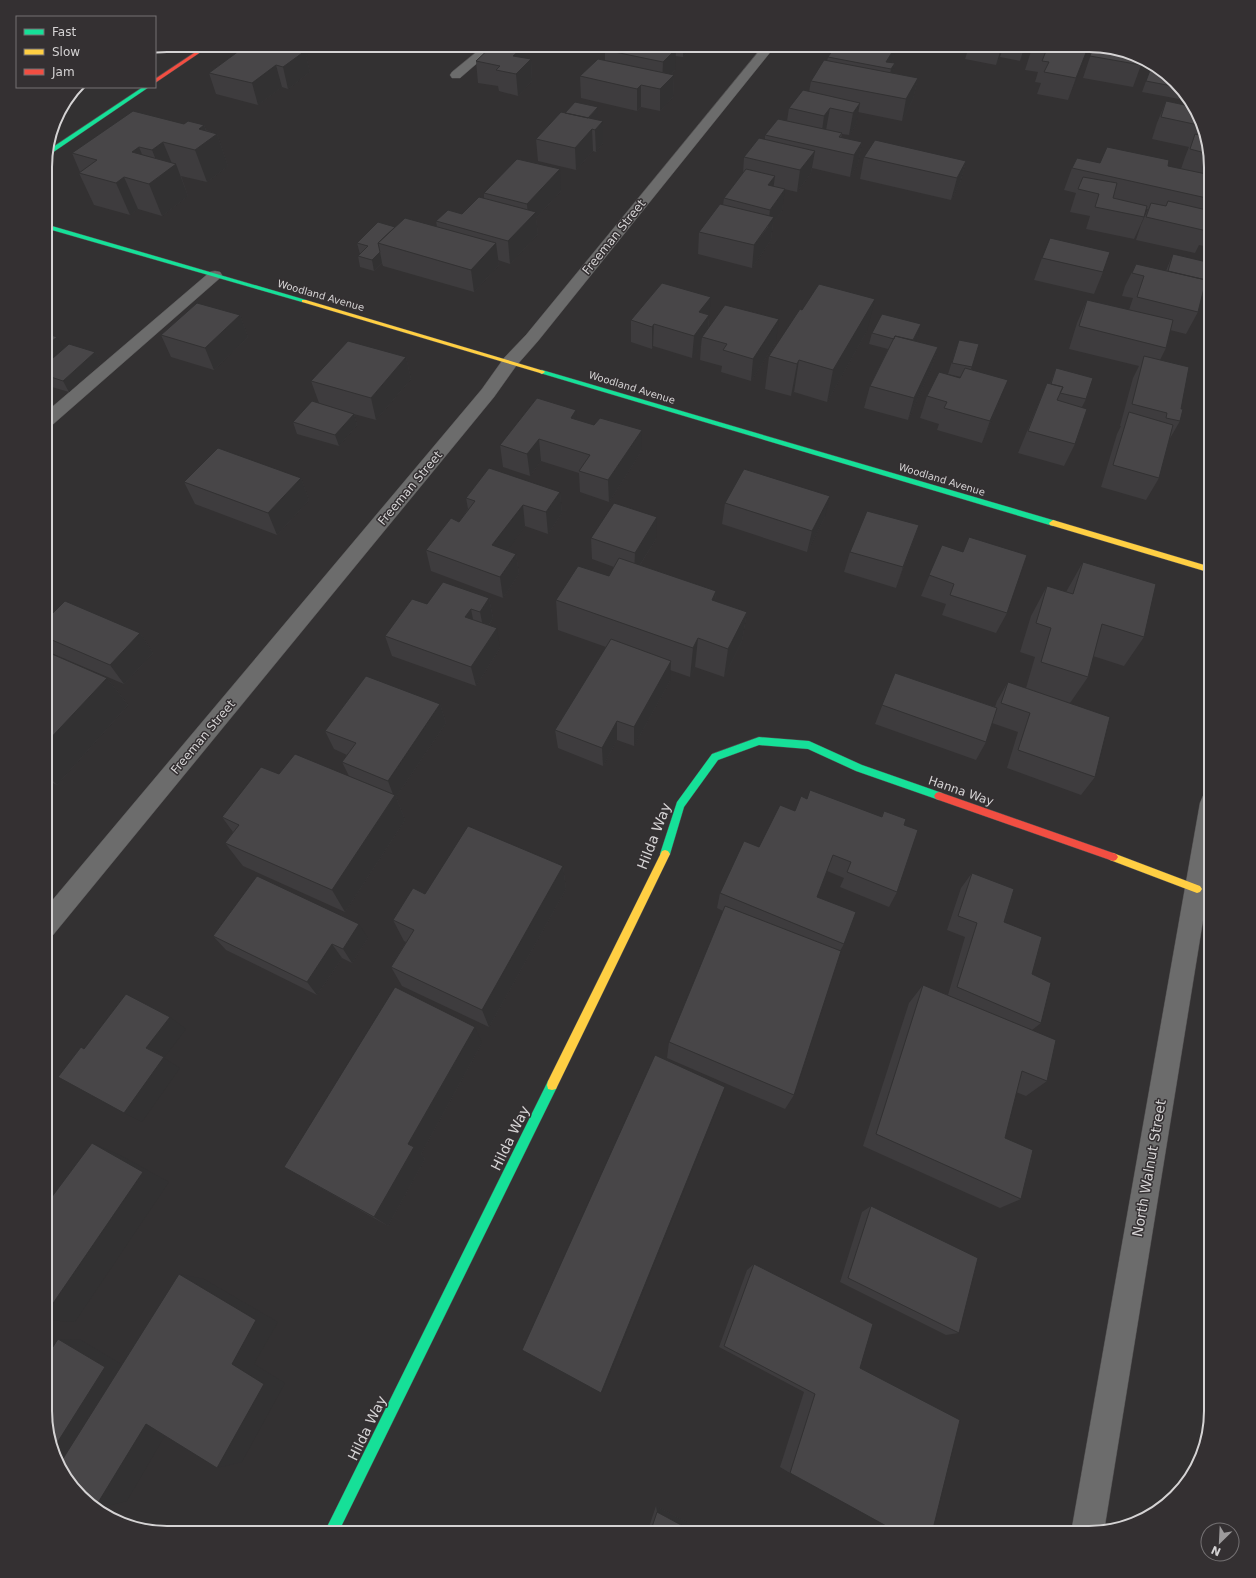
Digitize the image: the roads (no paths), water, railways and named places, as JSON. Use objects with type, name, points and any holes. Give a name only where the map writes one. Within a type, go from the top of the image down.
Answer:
[{"type":"street","points":[[156,80],[198,52]]},
{"type":"street","points":[[456,75],[484,52]]},
{"type":"street","name":"Freeman Street","points":[[52,919],[488,393],[510,362],[532,338],[764,52]]},
{"type":"street","points":[[53,150],[145,88]]},
{"type":"street","name":"Woodland Avenue","points":[[52,228],[1204,568]]},
{"type":"street","points":[[52,416],[215,275]]},
{"type":"street","name":"Hanna Way","points":[[716,757],[759,741],[809,745],[859,768],[1197,889]]},
{"type":"street","name":"Hilda Way","points":[[334,1526],[665,855],[680,805],[716,757]]},
{"type":"street","name":"North Walnut Street","points":[[1088,1526],[1204,846]]}]
